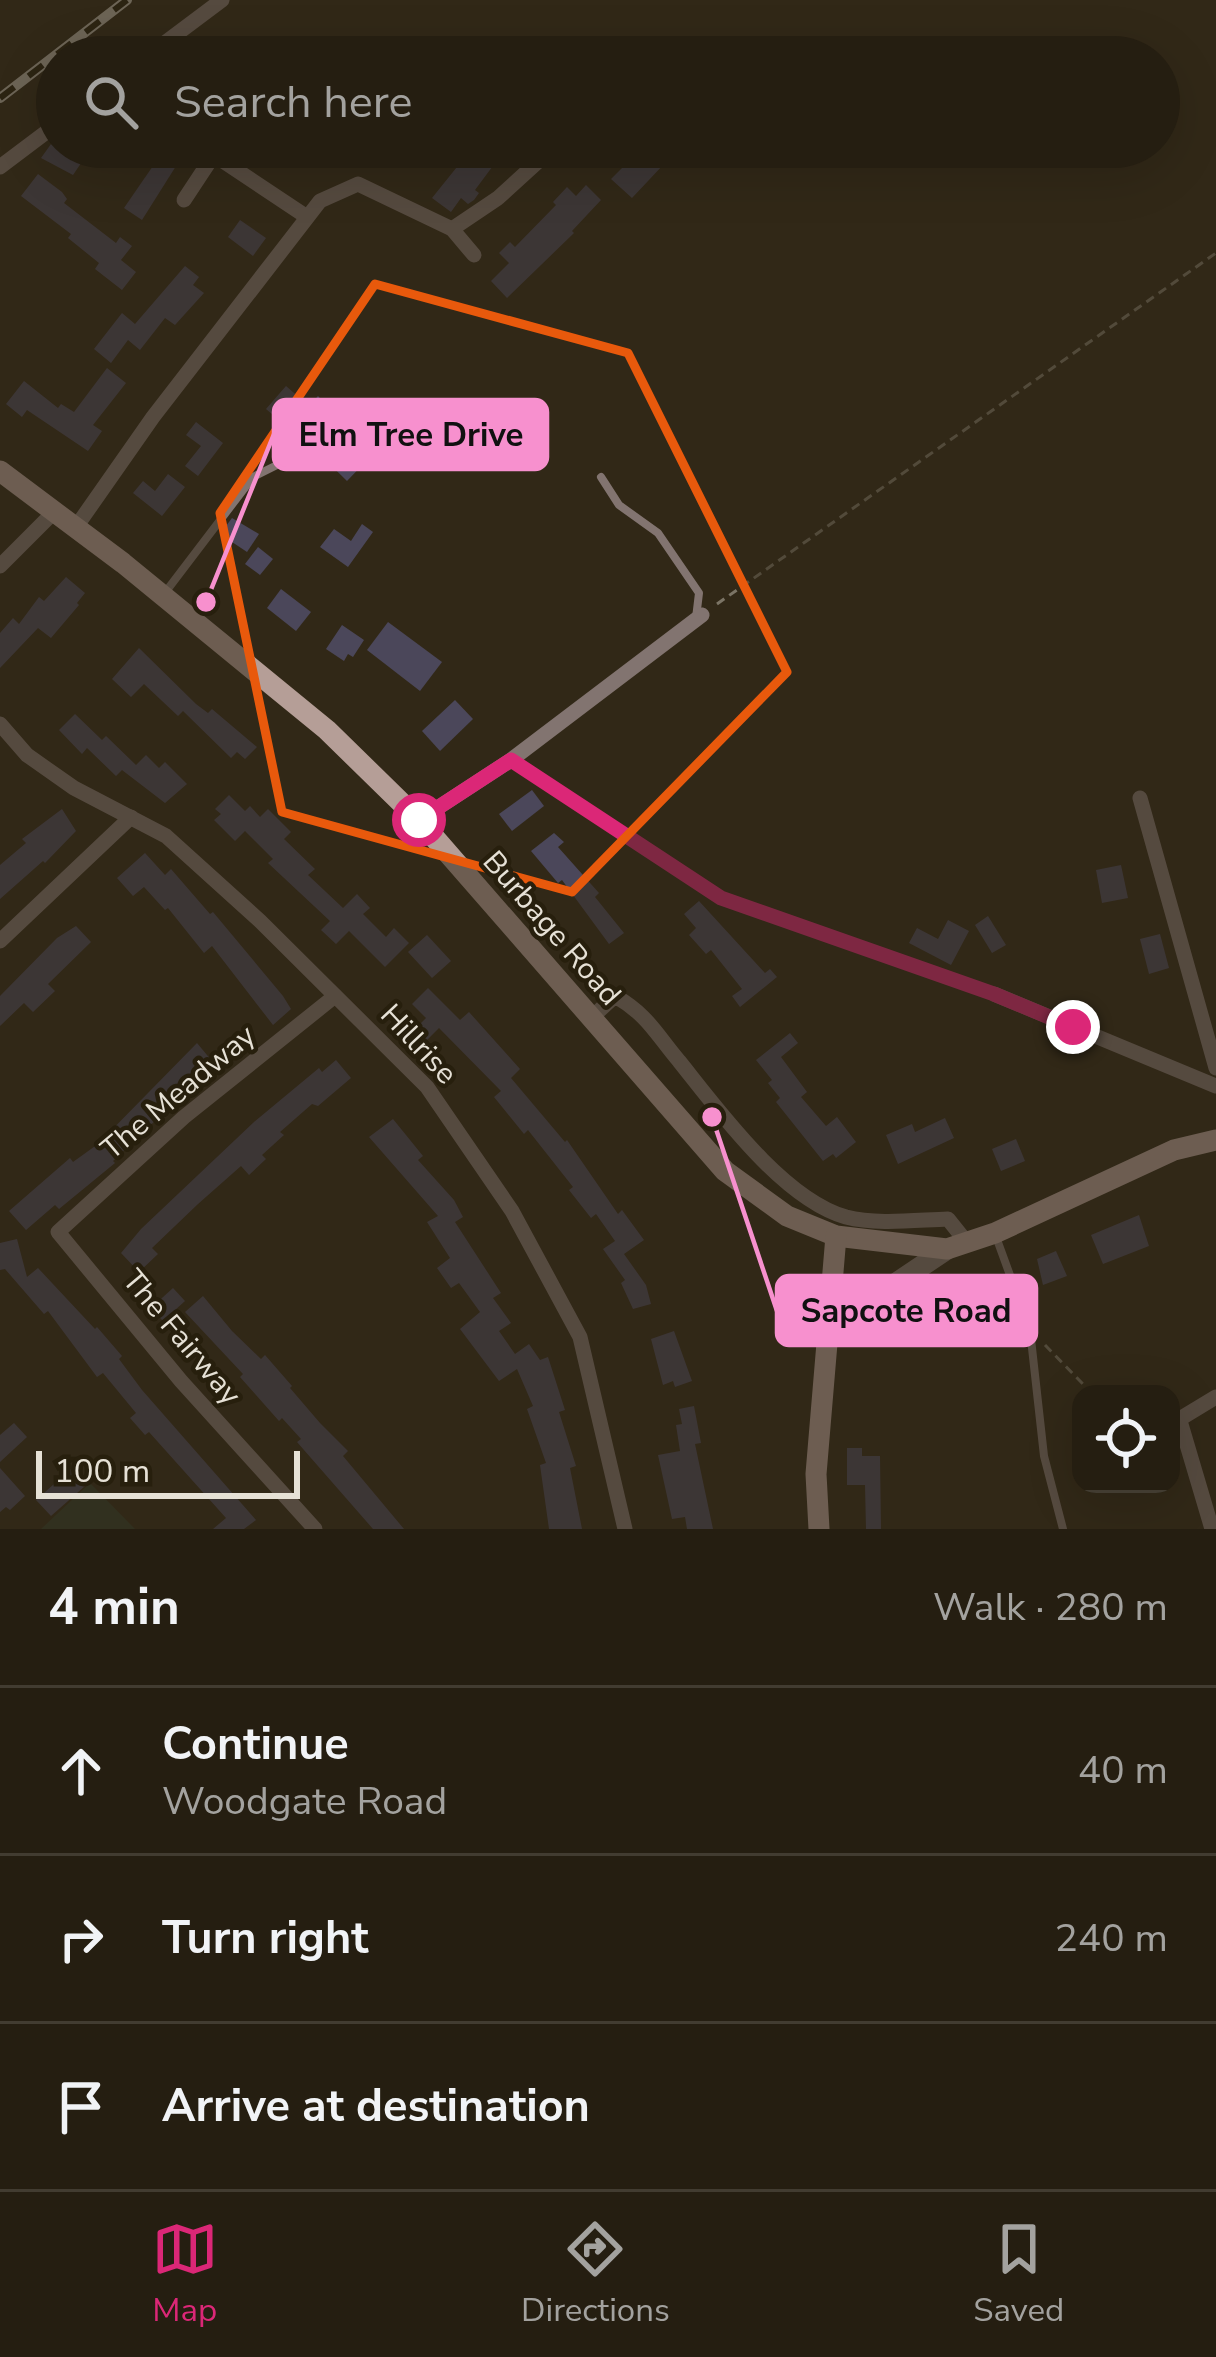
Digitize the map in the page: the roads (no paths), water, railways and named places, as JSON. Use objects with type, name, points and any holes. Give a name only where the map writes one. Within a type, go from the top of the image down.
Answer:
[{"type":"main road","name":"Burbage Road","points":[[0,471],[76,526],[327,730],[419,820],[725,1171],[787,1216],[836,1236],[957,1246]]},
{"type":"main road","points":[[957,1246],[1174,1150],[1216,1139]]},
{"type":"main road","points":[[819,1529],[816,1474],[836,1236]]},
{"type":"street","points":[[174,36],[222,0]]},
{"type":"street","points":[[0,167],[36,140]]},
{"type":"street","points":[[184,200],[205,168]]},
{"type":"street","points":[[239,168],[307,217]]},
{"type":"street","points":[[452,229],[531,168]]},
{"type":"street","points":[[76,526],[320,201],[358,184],[452,229],[473,255]]},
{"type":"street","points":[[0,566],[55,511]]},
{"type":"street","points":[[419,820],[511,760],[699,617]]},
{"type":"street","name":"Hillrise","points":[[0,724],[27,755],[74,788],[166,836],[427,1087],[512,1211],[580,1337],[625,1529]]},
{"type":"street","points":[[1140,798],[1216,1068]]},
{"type":"street","points":[[0,941],[130,817]]},
{"type":"street","points":[[994,994],[1216,1086]]},
{"type":"street","name":"The Meadway","points":[[58,1232],[184,1118],[335,996]]},
{"type":"street","points":[[590,1019],[615,996],[642,1012],[677,1060],[794,1190],[846,1217],[948,1219],[957,1246],[828,1329]]},
{"type":"street","name":"The Fairway","points":[[58,1232],[181,1382],[315,1529]]},
{"type":"street","points":[[1180,1419],[1216,1397]]},
{"type":"street","points":[[1180,1436],[1213,1528]]},
{"type":"lane","points":[[163,596],[253,477],[277,464]]},
{"type":"lane","points":[[601,477],[619,505],[658,533],[699,593],[699,617]]},
{"type":"lane","points":[[995,1233],[1030,1330],[1044,1456],[1063,1529]]},
{"type":"railway","points":[[80,36],[127,0]]},
{"type":"railway","points":[[0,98],[36,70]]},
{"type":"place","name":"Elm Tree Drive","points":[[206,602]]},
{"type":"place","name":"Sapcote Road","points":[[712,1117]]}]
